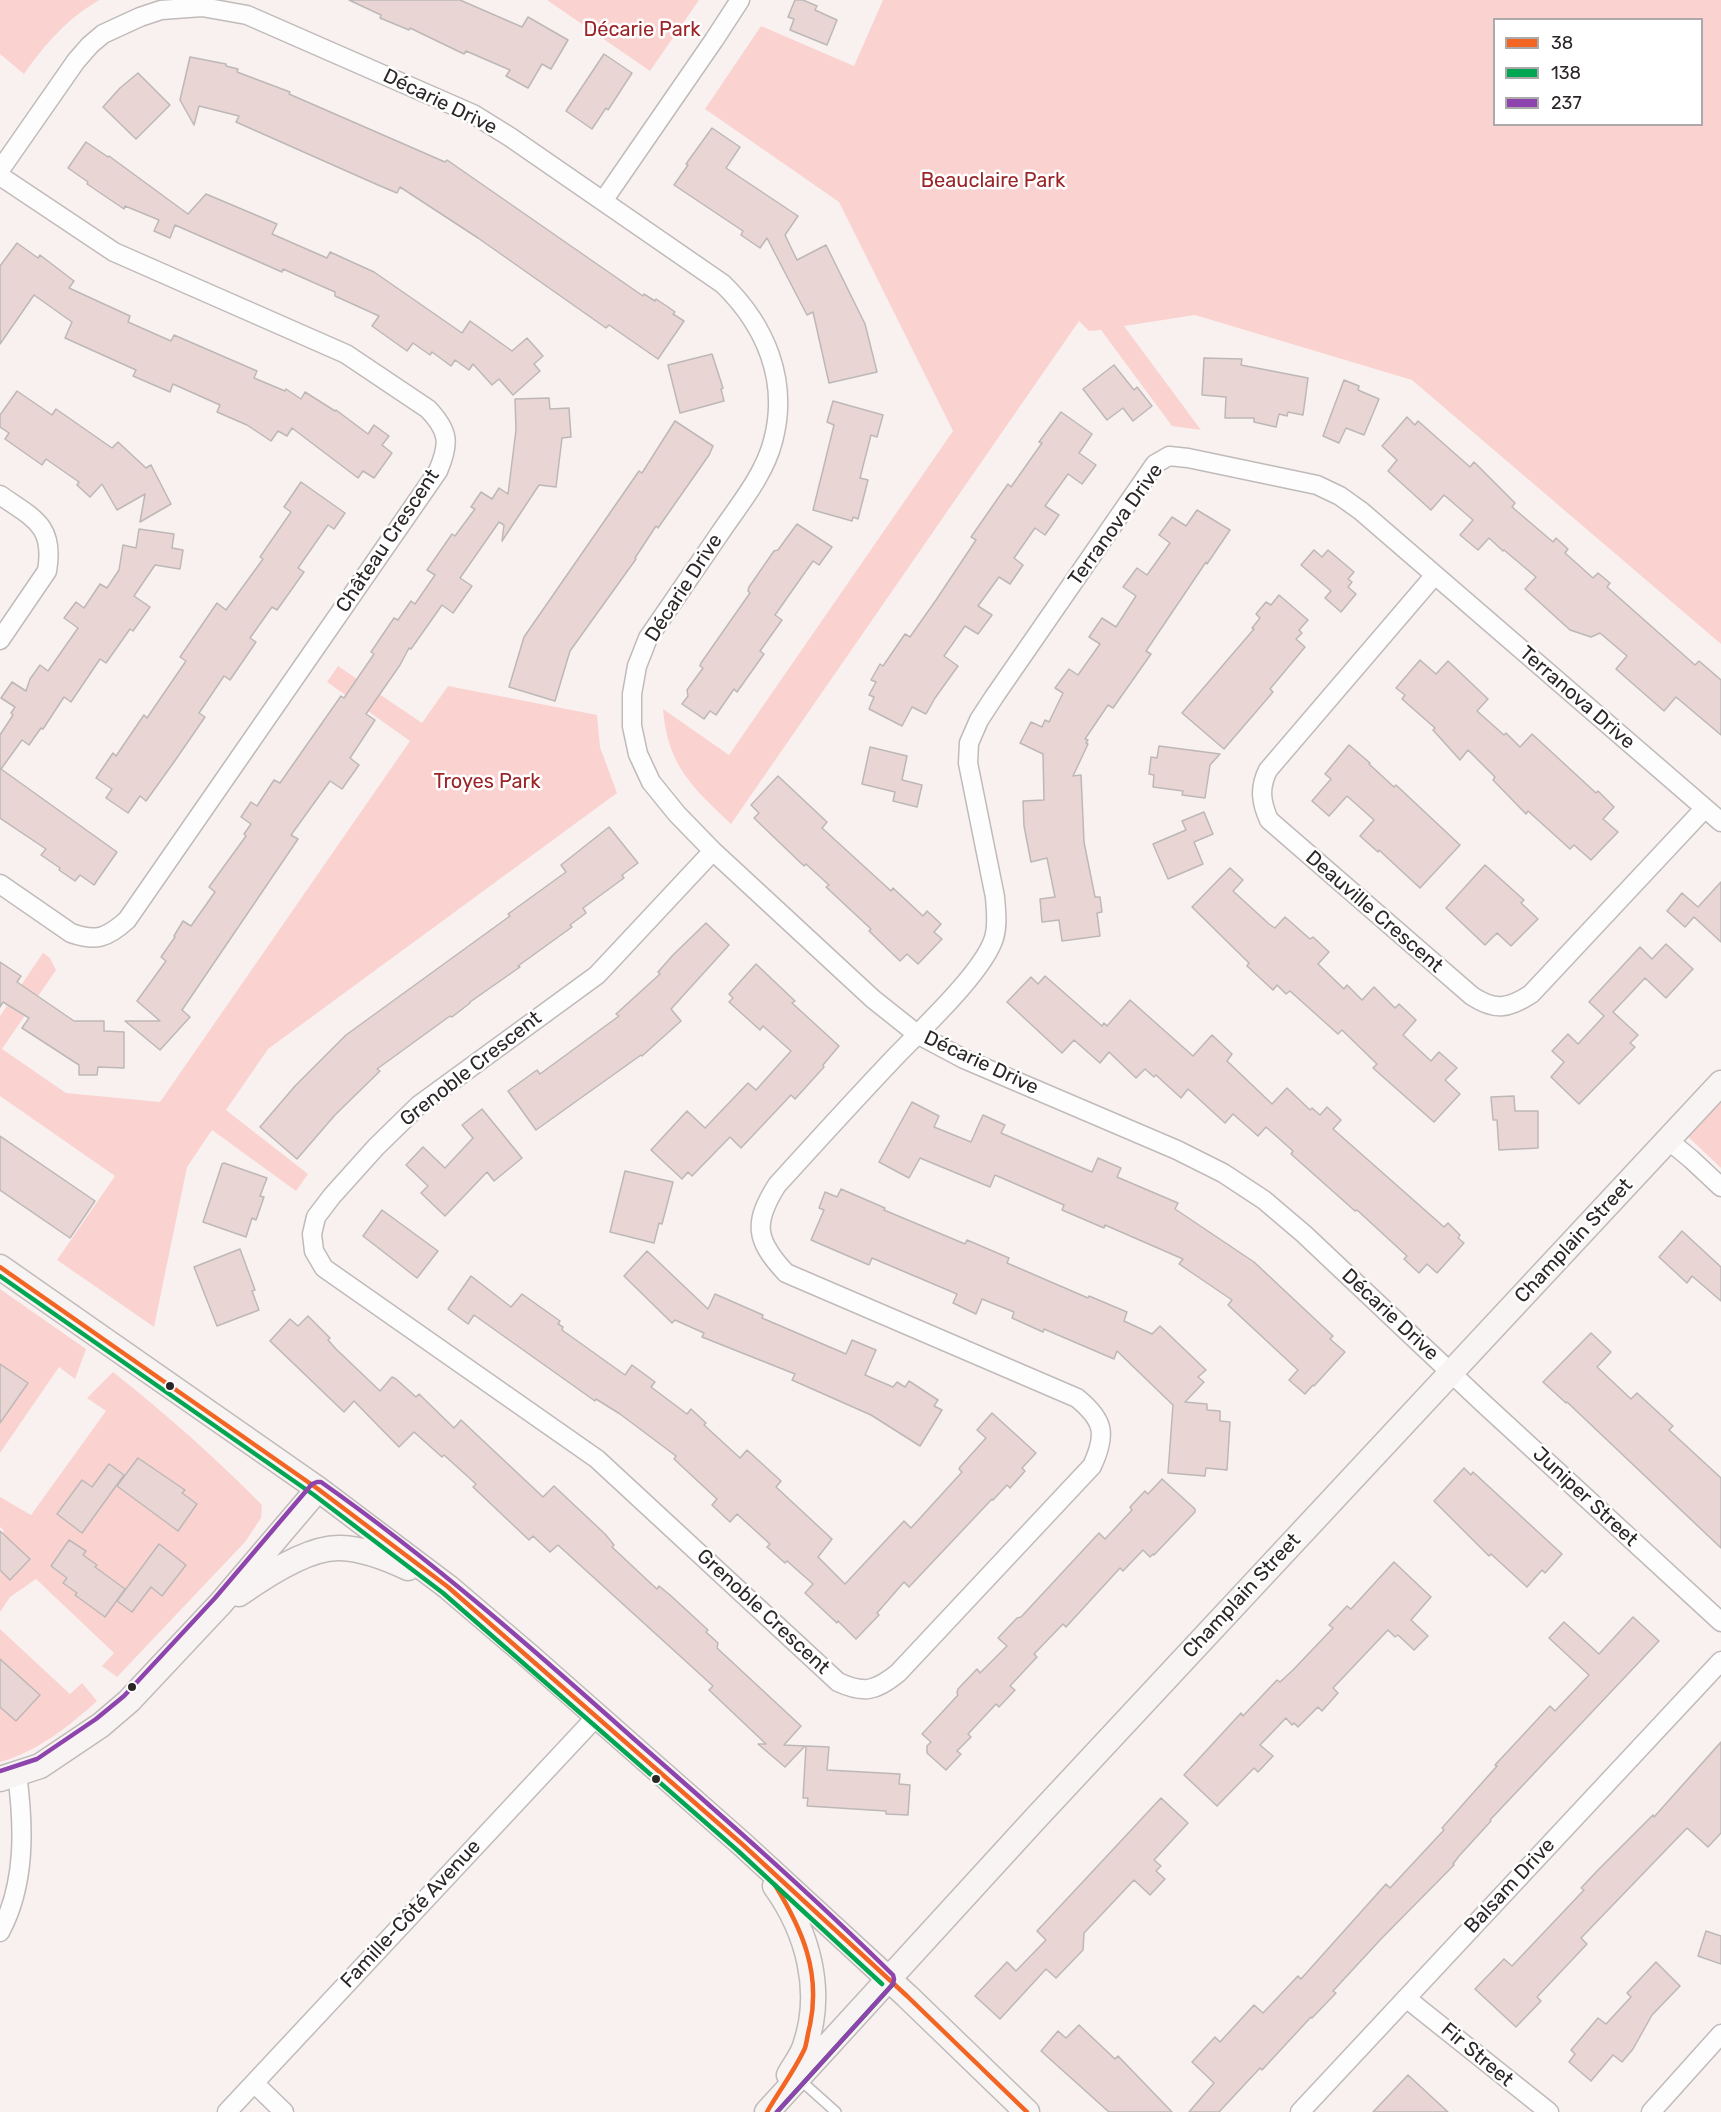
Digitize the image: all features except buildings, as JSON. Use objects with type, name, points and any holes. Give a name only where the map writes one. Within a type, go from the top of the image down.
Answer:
[{"type":"main road","name":"Champlain Street","points":[[768,2111],[887,1979],[1721,1083]]},
{"type":"main road","points":[[0,1267],[318,1489],[448,1587],[742,1844],[1027,2112]]},
{"type":"main road","points":[[8,1776],[40,1766],[101,1725],[129,1701],[208,1617],[318,1489]]},
{"type":"main road","points":[[208,1617],[242,1592],[297,1559],[339,1547],[370,1553],[448,1587]]},
{"type":"main road","points":[[742,1844],[765,1871],[794,1916],[812,1971],[814,2006],[805,2047],[768,2111]]},
{"type":"street","points":[[603,201],[740,0]]},
{"type":"street","name":"Décarie Drive","points":[[0,170],[76,61],[103,34],[161,10],[202,7],[247,15],[473,114],[723,284],[751,314],[765,344],[776,377],[778,399],[773,442],[756,481],[648,638],[637,666],[632,694],[634,735],[638,753],[647,774],[676,814],[713,851],[873,999],[917,1034],[964,1059],[1177,1150],[1223,1173],[1264,1200],[1304,1234],[1451,1372]]},
{"type":"street","name":"Château Crescent","points":[[0,176],[114,252],[346,354],[428,408],[439,420],[447,436],[446,453],[438,471],[127,920],[116,930],[98,939],[84,938],[71,933],[0,884]]},
{"type":"street","name":"Terranova Drive","points":[[917,1034],[976,970],[994,938],[995,897],[968,763],[969,743],[979,720],[1155,464],[1169,456],[1317,485],[1340,496],[1721,822]]},
{"type":"street","points":[[0,495],[37,521],[50,545],[47,571],[0,640]]},
{"type":"street","name":"Deauville Crescent","points":[[1434,576],[1268,770],[1262,780],[1260,792],[1269,820],[1472,996],[1484,1004],[1499,1008],[1517,1004],[1531,994],[1705,808]]},
{"type":"street","name":"Grenoble Crescent","points":[[713,851],[597,975],[419,1105],[376,1147],[316,1217],[312,1234],[314,1251],[324,1268],[597,1459],[838,1682],[852,1689],[869,1690],[885,1684],[898,1673],[1092,1466],[1101,1446],[1100,1425],[1091,1409],[1077,1398],[786,1273],[768,1254],[760,1229],[765,1205],[777,1185],[917,1034]]},
{"type":"street","points":[[1668,1140],[1721,1187]]},
{"type":"street","name":"Juniper Street","points":[[1451,1372],[1721,1622]]},
{"type":"street","name":"Balsam Drive","points":[[1300,2112],[1721,1661]]},
{"type":"street","name":"Famille-Côté Avenue","points":[[227,2112],[596,1717]]},
{"type":"street","points":[[0,1932],[15,1899],[19,1872],[21,1813],[8,1776]]},
{"type":"street","name":"Fir Street","points":[[1406,1998],[1549,2112]]},
{"type":"street","points":[[1650,2112],[1721,2034]]},
{"type":"street","points":[[254,2083],[284,2112]]},
{"type":"lane","points":[[799,2079],[836,2112]]},
{"type":"green space","points":[[0,0],[99,0],[87,7],[57,33],[24,74],[0,54]]},
{"type":"green space","name":"Décarie Park","points":[[547,0],[699,0],[650,71]]},
{"type":"green space","name":"Beauclaire Park","points":[[883,0],[1721,0],[1721,644],[1412,380],[1195,315],[1124,326],[1201,430],[1172,426],[1101,330],[1089,331],[1079,321],[731,824],[694,787],[676,761],[670,746],[663,709],[729,755],[953,431],[839,202],[705,109],[761,26],[854,66]]},
{"type":"green space","name":"Troyes Park","points":[[338,666],[422,723],[448,686],[597,715],[600,747],[617,793],[268,1049],[226,1110],[308,1174],[296,1191],[212,1130],[187,1167],[154,1327],[57,1260],[115,1176],[0,1096],[0,1016],[43,953],[50,958],[56,970],[2,1049],[66,1093],[160,1102],[410,741],[327,682]]},
{"type":"green space","points":[[1721,1093],[1721,1168],[1685,1134]]},
{"type":"green space","points":[[0,1289],[86,1349],[75,1379],[59,1367],[0,1453],[0,1423],[27,1383],[0,1364]]},
{"type":"green space","points":[[113,1372],[190,1436],[262,1505],[261,1518],[245,1542],[117,1677],[102,1666],[114,1653],[36,1579],[10,1597],[0,1612],[0,1570],[10,1580],[30,1559],[2,1533],[4,1531],[0,1527],[0,1497],[31,1515],[106,1411],[87,1398]],"holes":[[[138,1458],[152,1469],[164,1488],[170,1479],[184,1490],[182,1493],[197,1504],[179,1529],[149,1510],[117,1484],[82,1533],[57,1514],[82,1480],[92,1487],[109,1464],[125,1475]],[[70,1540],[85,1551],[83,1555],[96,1565],[95,1567],[125,1589],[105,1617],[63,1583],[67,1578],[51,1566]],[[159,1544],[185,1565],[162,1596],[151,1587],[132,1612],[117,1601]]]},
{"type":"green space","points":[[0,1629],[70,1694],[82,1683],[97,1701],[64,1729],[40,1745],[0,1762],[0,1707],[16,1721],[40,1695],[0,1659]]},
{"type":"transit line","name":"38","points":[[0,1267],[318,1489],[448,1587],[742,1844],[907,1996],[1027,2112]]},
{"type":"transit line","name":"138","points":[[0,1276],[314,1495],[443,1593],[737,1850],[882,1984]]},
{"type":"transit line","name":"237","points":[[0,1771],[37,1759],[96,1719],[124,1696],[215,1598],[312,1484],[321,1482],[403,1542],[520,1639],[765,1855],[893,1975],[893,1984],[777,2112]]},
{"type":"transit line","name":"38","points":[[767,2112],[805,2048],[813,2006],[813,1987],[807,1952],[793,1918],[775,1885]]},
{"type":"transit line","name":"138","points":[[777,2112],[893,1984]]}]
